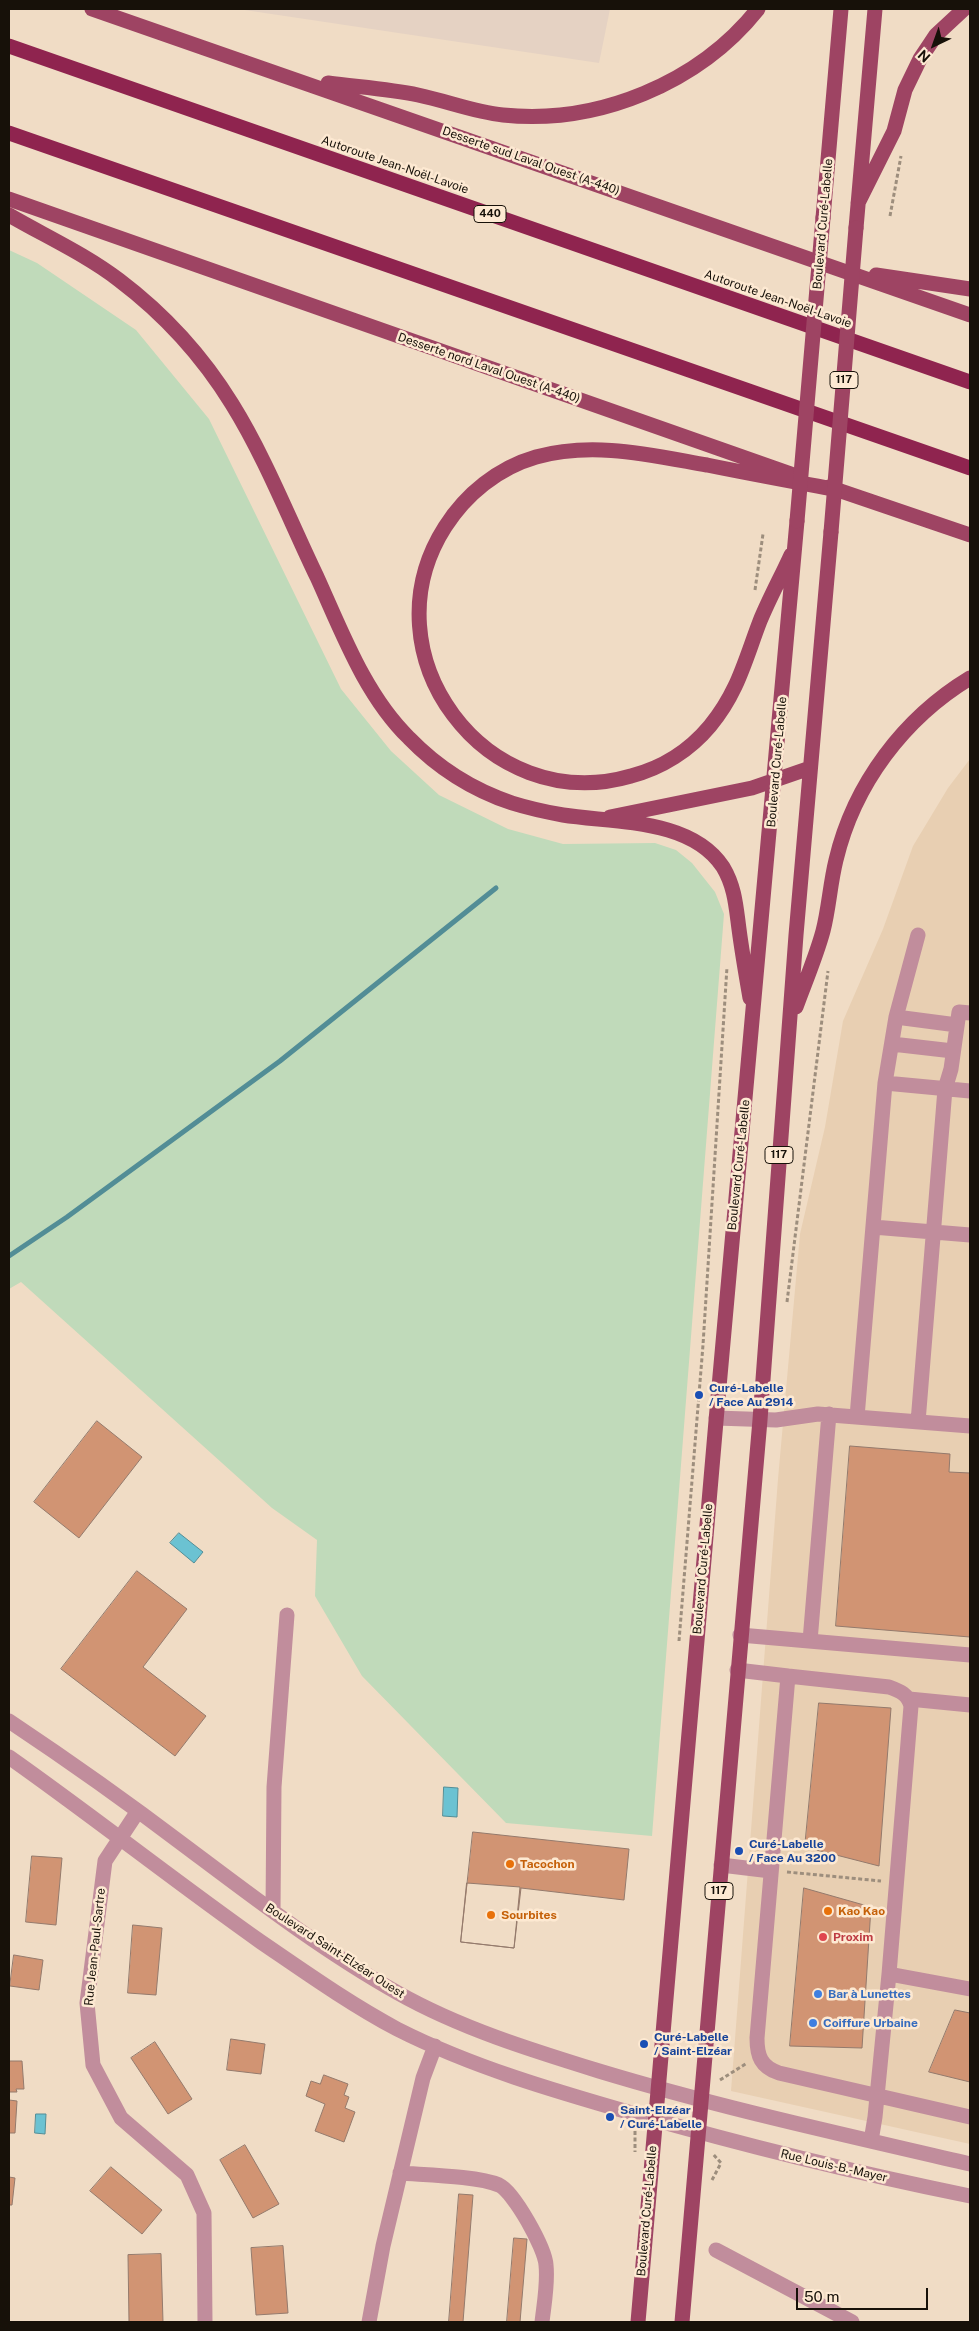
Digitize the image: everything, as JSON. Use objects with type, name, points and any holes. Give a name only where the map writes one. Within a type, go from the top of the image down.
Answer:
[{"type":"highway","name":"Autoroute Jean-Noël-Lavoie","points":[[9,46],[970,382]]},
{"type":"highway","points":[[9,133],[970,468]]},
{"type":"main road","name":"Desserte sud Laval Ouest (A-440)","points":[[92,9],[121,15],[297,79],[970,315]]},
{"type":"main road","points":[[297,79],[419,95],[496,114],[526,116],[568,114],[622,102],[674,79],[723,46],[758,9]]},
{"type":"main road","name":"Boulevard Curé-Labelle","points":[[638,2322],[716,1418],[754,1022],[842,9]]},
{"type":"main road","name":"117","points":[[682,2322],[760,1420],[810,768],[876,9]]},
{"type":"main road","points":[[858,203],[894,131],[905,90],[920,59],[941,30],[964,9]]},
{"type":"main road","name":"Desserte nord Laval Ouest (A-440)","points":[[9,200],[970,535]]},
{"type":"main road","points":[[9,215],[105,270],[134,292],[183,339],[210,371],[248,431],[366,680],[386,712],[408,738],[445,769],[470,785],[498,798],[563,815],[605,818],[682,834],[709,851],[723,868],[735,896],[754,1022]]},
{"type":"main road","points":[[837,269],[970,289]]},
{"type":"main road","points":[[795,544],[761,620],[743,671],[721,712],[697,740],[663,764],[642,773],[618,780],[585,783],[552,779],[516,768],[483,747],[463,728],[440,696],[429,670],[421,642],[420,610],[423,579],[435,545],[452,516],[465,501],[490,479],[522,461],[567,451],[624,451],[838,490]]},
{"type":"main road","points":[[789,1027],[823,931],[841,844],[860,796],[877,766],[909,727],[935,703],[970,678]]},
{"type":"main road","points":[[605,818],[752,788],[810,768]]},
{"type":"street","points":[[857,1417],[885,1083],[896,1017],[918,935]]},
{"type":"street","points":[[918,1422],[945,1089],[959,1012],[970,1013]]},
{"type":"street","points":[[896,1017],[957,1025]]},
{"type":"street","points":[[892,1044],[953,1050]]},
{"type":"street","points":[[885,1083],[970,1091]]},
{"type":"street","points":[[873,1227],[970,1234]]},
{"type":"street","points":[[716,1418],[790,1420],[806,1415],[828,1414],[970,1426]]},
{"type":"street","points":[[810,1641],[828,1414]]},
{"type":"street","points":[[273,1911],[274,1787],[287,1615]]},
{"type":"street","points":[[740,1636],[970,1655]]},
{"type":"street","points":[[737,1670],[889,1688],[904,1694],[911,1706],[889,1974],[871,2141]]},
{"type":"street","points":[[788,1676],[757,2038],[761,2061],[771,2070],[779,2073],[970,2117]]},
{"type":"street","points":[[909,1700],[970,1704]]},
{"type":"street","name":"Boulevard Saint-Elzéar Ouest","points":[[9,1721],[72,1763],[273,1911],[384,1985],[420,2005],[528,2049],[702,2100]]},
{"type":"street","points":[[9,1757],[284,1958],[370,2014],[436,2046],[525,2080],[699,2132]]},
{"type":"street","name":"Rue Jean-Paul-Sartre","points":[[138,1811],[105,1861],[88,2003],[93,2065],[121,2118],[186,2175],[204,2212],[205,2322]]},
{"type":"street","points":[[721,1865],[771,1871]]},
{"type":"street","points":[[889,1974],[970,1989]]},
{"type":"street","points":[[369,2322],[381,2254],[423,2078],[436,2046]]},
{"type":"street","points":[[702,2100],[970,2164]]},
{"type":"street","name":"Rue Louis-B.-Mayer","points":[[699,2132],[859,2173],[970,2196]]},
{"type":"street","points":[[400,2173],[486,2181],[500,2185],[510,2194],[522,2210],[546,2264],[542,2322]]},
{"type":"street","points":[[716,2250],[852,2322]]},
{"type":"path","points":[[890,216],[901,155]]},
{"type":"path","points":[[754,592],[763,534]]},
{"type":"path","name":"Boulevard Curé-Labelle","points":[[678,1648],[704,1345],[727,961]]},
{"type":"path","points":[[787,1304],[828,970]]},
{"type":"path","points":[[798,1873],[883,1881]]},
{"type":"path","points":[[720,2080],[750,2061]]},
{"type":"path","name":"Boulevard Curé-Labelle","points":[[634,2130],[634,2160]]},
{"type":"path","points":[[711,2186],[713,2177],[721,2163]]},
{"type":"shaded area","points":[[238,9],[610,9],[599,63]]},
{"type":"shaded area","points":[[970,759],[970,2144],[731,2091],[778,1479],[800,1234],[825,1127],[843,1021],[883,929],[913,846],[948,788]]},
{"type":"green space","points":[[9,250],[37,263],[136,330],[209,419],[341,689],[391,751],[439,795],[508,829],[563,844],[655,843],[676,850],[692,863],[715,892],[724,914],[652,1836],[506,1823],[362,1676],[315,1596],[317,1540],[272,1508],[21,1282],[9,1289]]},
{"type":"water","points":[[179,1533],[203,1552],[194,1563],[170,1543]]},
{"type":"water","points":[[444,1787],[458,1788],[457,1817],[443,1816]]},
{"type":"water","points":[[36,2114],[46,2114],[45,2134],[35,2133]]},
{"type":"building","points":[[97,1421],[142,1457],[79,1538],[34,1502]]},
{"type":"building","points":[[850,1446],[950,1454],[949,1472],[970,1473],[970,1637],[836,1626]]},
{"type":"building","points":[[137,1571],[187,1609],[143,1667],[206,1716],[175,1756],[61,1669]]},
{"type":"building","points":[[819,1703],[891,1708],[879,1866],[805,1847]]},
{"type":"building","points":[[473,1832],[629,1849],[624,1900],[521,1888],[514,1948],[461,1942]]},
{"type":"building","points":[[32,1856],[62,1858],[56,1925],[26,1922]]},
{"type":"building","name":"Sourbites","points":[[467,1883],[520,1887],[514,1948],[461,1942]]},
{"type":"building","points":[[804,1888],[871,1907],[862,2048],[790,2046]]},
{"type":"building","points":[[133,1925],[162,1928],[156,1995],[128,1993]]},
{"type":"building","points":[[14,1955],[43,1960],[39,1990],[10,1986]]},
{"type":"building","points":[[955,2010],[970,2013],[970,2082],[929,2072]]},
{"type":"building","points":[[231,2039],[265,2044],[261,2074],[227,2070]]},
{"type":"building","points":[[155,2042],[192,2099],[168,2114],[131,2058]]},
{"type":"building","points":[[9,2061],[22,2061],[24,2089],[16,2089],[17,2092],[9,2092]]},
{"type":"building","points":[[324,2075],[348,2084],[344,2095],[349,2097],[345,2108],[355,2112],[344,2142],[315,2131],[325,2104],[306,2096],[311,2081],[320,2084]]},
{"type":"building","points":[[9,2100],[17,2101],[15,2133],[9,2133]]},
{"type":"building","points":[[245,2145],[279,2204],[253,2218],[220,2160]]},
{"type":"building","points":[[111,2167],[162,2210],[142,2234],[90,2191]]},
{"type":"building","points":[[9,2177],[15,2178],[12,2205],[9,2205]]},
{"type":"building","points":[[459,2194],[473,2195],[463,2322],[449,2322]]},
{"type":"building","points":[[514,2238],[527,2239],[520,2322],[507,2322]]},
{"type":"building","points":[[283,2246],[288,2313],[256,2315],[251,2248]]},
{"type":"building","points":[[161,2254],[163,2322],[129,2322],[128,2255]]},
{"type":"waterway","points":[[9,1256],[67,1217],[280,1061],[496,888]]},
{"type":"place","name":"Curé-Labelle / Face Au 2914","points":[[699,1395]]},
{"type":"place","name":"Curé-Labelle / Face Au 3200","points":[[739,1851]]},
{"type":"place","name":"Tacochon","points":[[510,1864]]},
{"type":"place","name":"Kao Kao","points":[[828,1911]]},
{"type":"place","name":"Sourbites","points":[[491,1915]]},
{"type":"place","name":"Proxim","points":[[823,1937]]},
{"type":"place","name":"Bar à Lunettes","points":[[818,1994]]},
{"type":"place","name":"Coiffure Urbaine","points":[[813,2023]]},
{"type":"place","name":"Curé-Labelle / Saint-Elzéar","points":[[644,2044]]},
{"type":"place","name":"Saint-Elzéar / Curé-Labelle","points":[[610,2117]]}]
